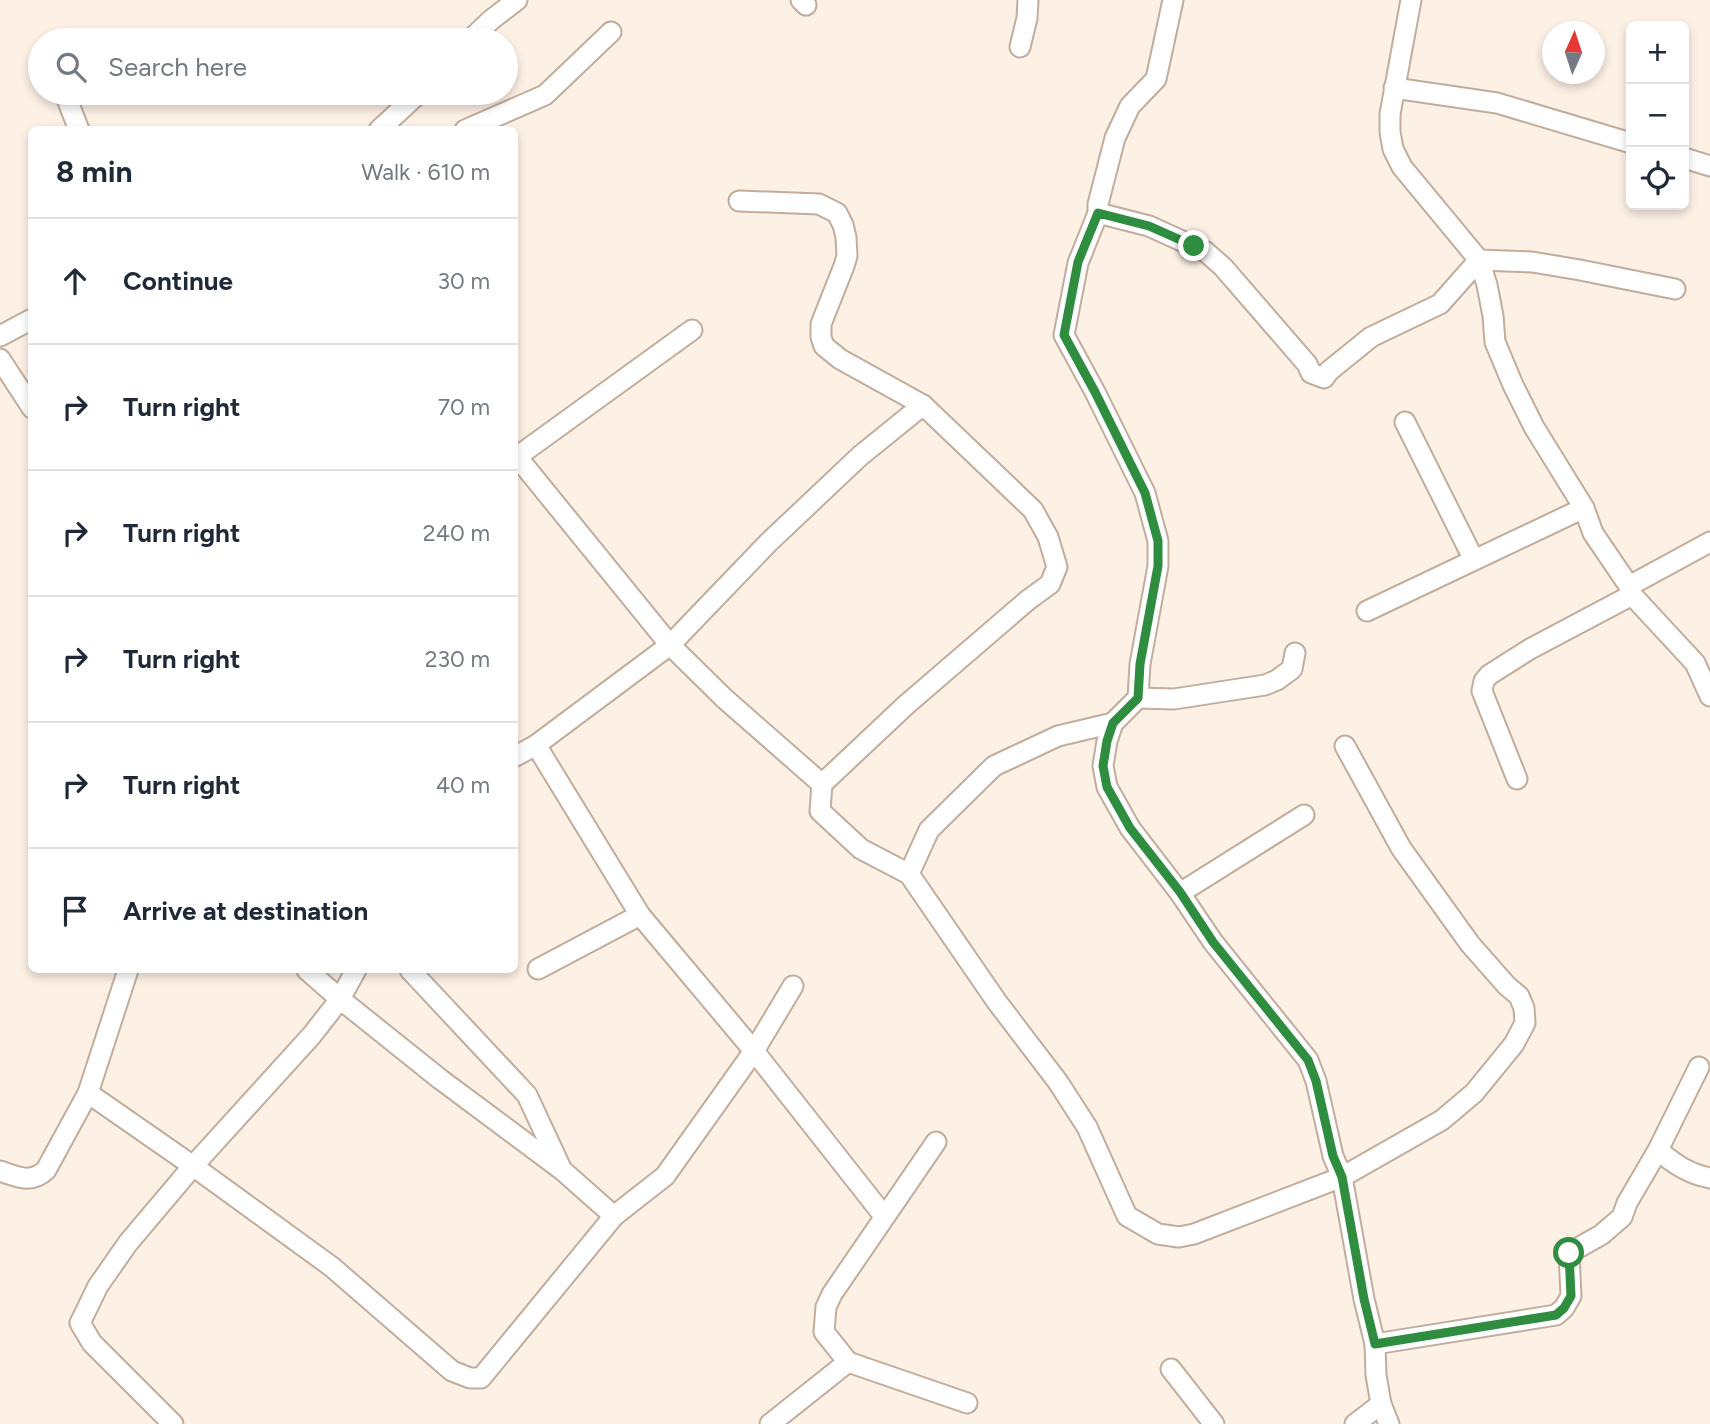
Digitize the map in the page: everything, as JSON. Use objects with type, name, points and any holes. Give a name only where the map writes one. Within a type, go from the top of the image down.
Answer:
[{"type":"street","points":[[483,28],[517,0]]},
{"type":"street","points":[[1020,47],[1028,0]]},
{"type":"street","points":[[1173,0],[1156,79],[1130,106],[1115,138],[1098,213],[1078,262],[1064,335],[1145,493],[1158,541],[1158,566],[1140,664],[1138,698],[1113,723],[1103,766],[1107,787],[1130,828],[1180,892],[1213,942],[1308,1060],[1316,1081],[1333,1156],[1342,1177],[1375,1344],[1381,1404],[1389,1424]]},
{"type":"street","points":[[1411,0],[1390,114],[1392,149],[1402,167],[1479,260],[1487,285],[1495,342],[1534,427],[1584,508],[1593,533],[1630,590],[1695,663],[1710,696]]},
{"type":"street","points":[[474,126],[545,95],[611,32]]},
{"type":"street","points":[[1394,88],[1497,103],[1626,142]]},
{"type":"street","points":[[70,105],[77,126]]},
{"type":"street","points":[[383,126],[406,105]]},
{"type":"street","points":[[1689,160],[1710,166]]},
{"type":"street","points":[[739,201],[819,204],[836,213],[843,225],[847,256],[821,324],[824,346],[840,359],[923,404],[1033,510],[1048,537],[1056,567],[1050,584],[906,705],[822,784],[820,811],[861,849],[909,874],[997,1002],[1058,1082],[1087,1127],[1127,1216],[1158,1234],[1179,1237],[1194,1234],[1342,1177],[1442,1120],[1474,1093],[1514,1044],[1525,1023],[1524,1008],[1519,996],[1470,944],[1401,848],[1345,746]]},
{"type":"street","points":[[1098,213],[1149,226],[1206,252],[1259,307],[1307,364],[1311,373],[1324,378],[1371,337],[1440,304],[1479,260],[1544,264],[1675,289]]},
{"type":"street","points":[[0,336],[28,320]]},
{"type":"street","points":[[518,453],[692,330]]},
{"type":"street","points":[[0,359],[28,402]]},
{"type":"street","points":[[518,755],[536,746],[670,645],[777,534],[860,456],[923,404]]},
{"type":"street","points":[[1405,422],[1474,559]]},
{"type":"street","points":[[518,456],[670,645],[725,699],[822,784]]},
{"type":"street","points":[[1367,611],[1584,508]]},
{"type":"street","points":[[1517,779],[1482,691],[1484,681],[1530,649],[1710,542]]},
{"type":"street","points":[[1138,698],[1174,699],[1265,685],[1292,669],[1295,653]]},
{"type":"street","points":[[909,874],[929,830],[994,766],[1058,736],[1113,723]]},
{"type":"street","points":[[536,746],[640,915],[754,1051],[884,1216]]},
{"type":"street","points":[[1180,892],[1304,815]]},
{"type":"street","points":[[538,969],[640,915]]},
{"type":"street","points":[[0,1171],[32,1179],[39,1177],[46,1170],[88,1093],[127,973]]},
{"type":"street","points":[[310,973],[440,1079],[562,1170],[614,1216]]},
{"type":"street","points":[[173,1424],[92,1343],[80,1323],[98,1286],[128,1243],[192,1166],[312,1035],[340,999],[354,973]]},
{"type":"street","points":[[413,973],[527,1096],[562,1170]]},
{"type":"street","points":[[88,1093],[332,1267],[452,1371],[470,1378],[481,1378],[614,1216],[665,1176],[754,1051],[793,986]]},
{"type":"street","points":[[1375,1344],[1556,1315],[1571,1296],[1569,1253],[1601,1235],[1622,1217],[1699,1067]]},
{"type":"street","points":[[936,1142],[832,1294],[826,1307],[824,1332],[848,1362],[967,1404]]},
{"type":"street","points":[[1658,1150],[1678,1167],[1710,1178]]},
{"type":"street","points":[[770,1424],[848,1362]]},
{"type":"street","points":[[1171,1369],[1214,1424]]},
{"type":"street","points":[[1355,1424],[1381,1404]]},
{"type":"route","points":[[1194,246],[1149,226],[1098,213],[1078,262],[1064,335],[1145,493],[1158,541],[1158,566],[1140,664],[1138,698],[1113,723],[1103,766],[1107,787],[1130,828],[1180,892],[1213,942],[1308,1060],[1316,1081],[1333,1156],[1342,1177],[1375,1344],[1556,1315],[1571,1296],[1569,1253]]}]
